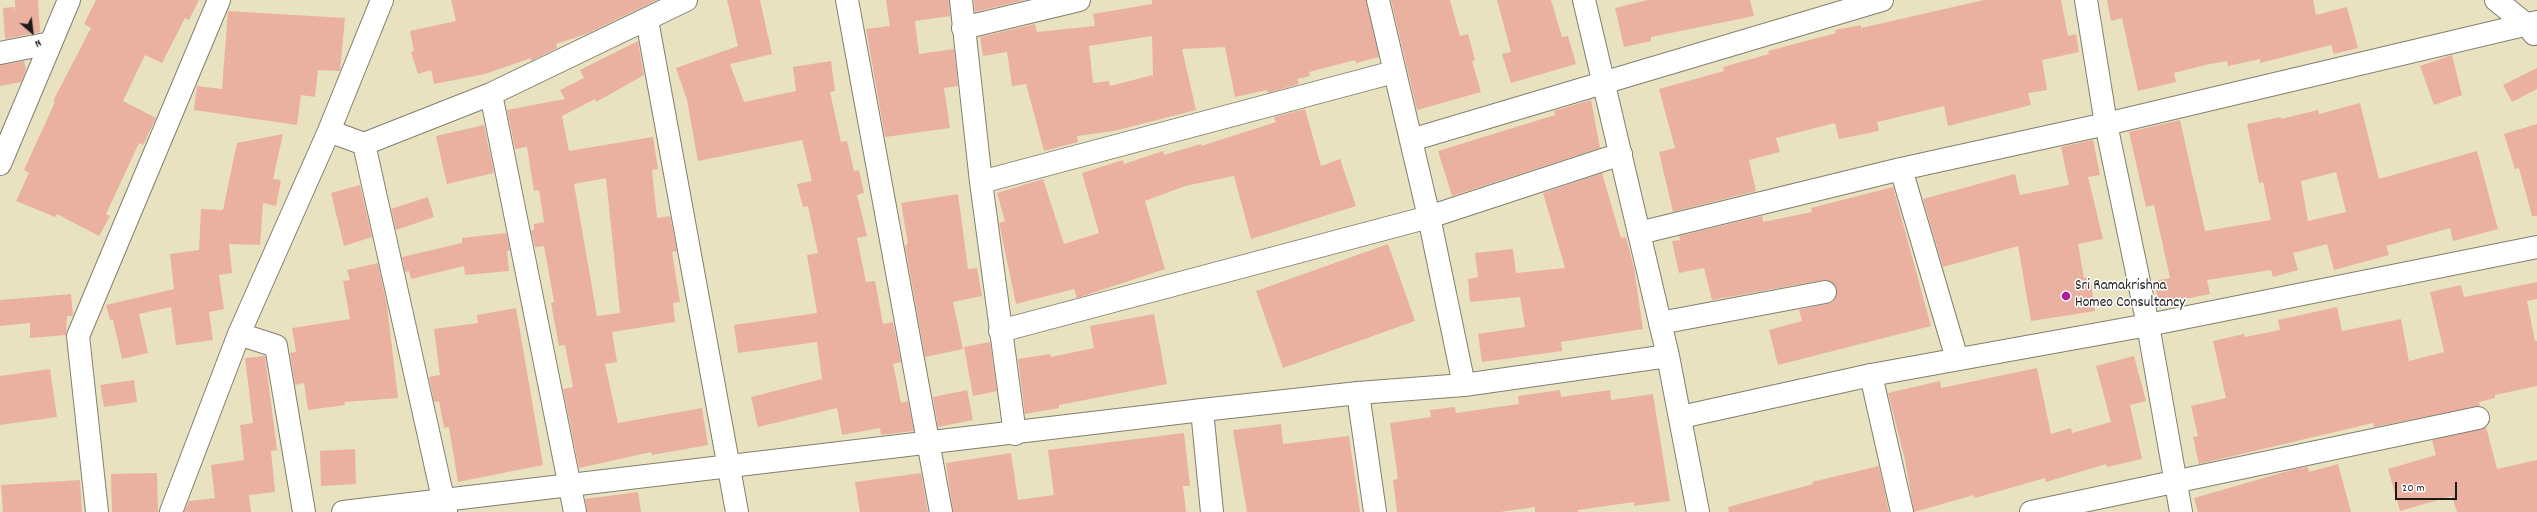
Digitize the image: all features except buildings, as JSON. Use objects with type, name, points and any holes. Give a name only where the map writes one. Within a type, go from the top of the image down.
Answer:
[{"type":"street","points":[[0,164],[69,0]]},
{"type":"street","points":[[97,512],[78,336],[219,0]]},
{"type":"street","points":[[171,512],[239,334],[329,131],[382,0]]},
{"type":"street","points":[[329,131],[364,144],[491,94],[648,20],[686,0]]},
{"type":"street","points":[[847,0],[941,512]]},
{"type":"street","points":[[961,0],[981,182],[1015,434]]},
{"type":"street","points":[[963,28],[1079,0]]},
{"type":"street","points":[[1378,0],[1429,217],[1464,385]]},
{"type":"street","points":[[1584,0],[1668,356],[1681,417],[1698,512]]},
{"type":"street","points":[[1411,140],[1882,0]]},
{"type":"street","points":[[2086,0],[2106,124],[2148,324],[2174,482],[2181,512]]},
{"type":"street","points":[[2496,0],[2534,29]]},
{"type":"street","points":[[648,20],[737,512]]},
{"type":"street","points":[[1639,233],[1901,169],[2534,29]]},
{"type":"street","points":[[0,52],[51,43]]},
{"type":"street","points":[[981,182],[1394,72]]},
{"type":"street","points":[[491,94],[575,512]]},
{"type":"street","points":[[364,144],[445,506]]},
{"type":"street","points":[[1000,331],[1429,217],[1621,154]]},
{"type":"street","points":[[1901,169],[1957,359]]},
{"type":"street","points":[[1681,417],[1871,375],[2148,324],[2537,247]]},
{"type":"street","points":[[1660,323],[1825,292]]},
{"type":"street","points":[[239,334],[276,346],[304,512]]},
{"type":"street","points":[[343,512],[445,506],[570,486],[728,466],[1015,434],[1202,410],[1358,393],[1464,385],[1668,356]]},
{"type":"street","points":[[1871,375],[1902,512]]},
{"type":"street","points":[[1358,393],[1375,512]]},
{"type":"street","points":[[1202,410],[1212,512]]},
{"type":"street","points":[[2031,512],[2478,418]]},
{"type":"place","name":"Sri Ramakrishna Homeo Consultancy","points":[[2066,296]]}]
